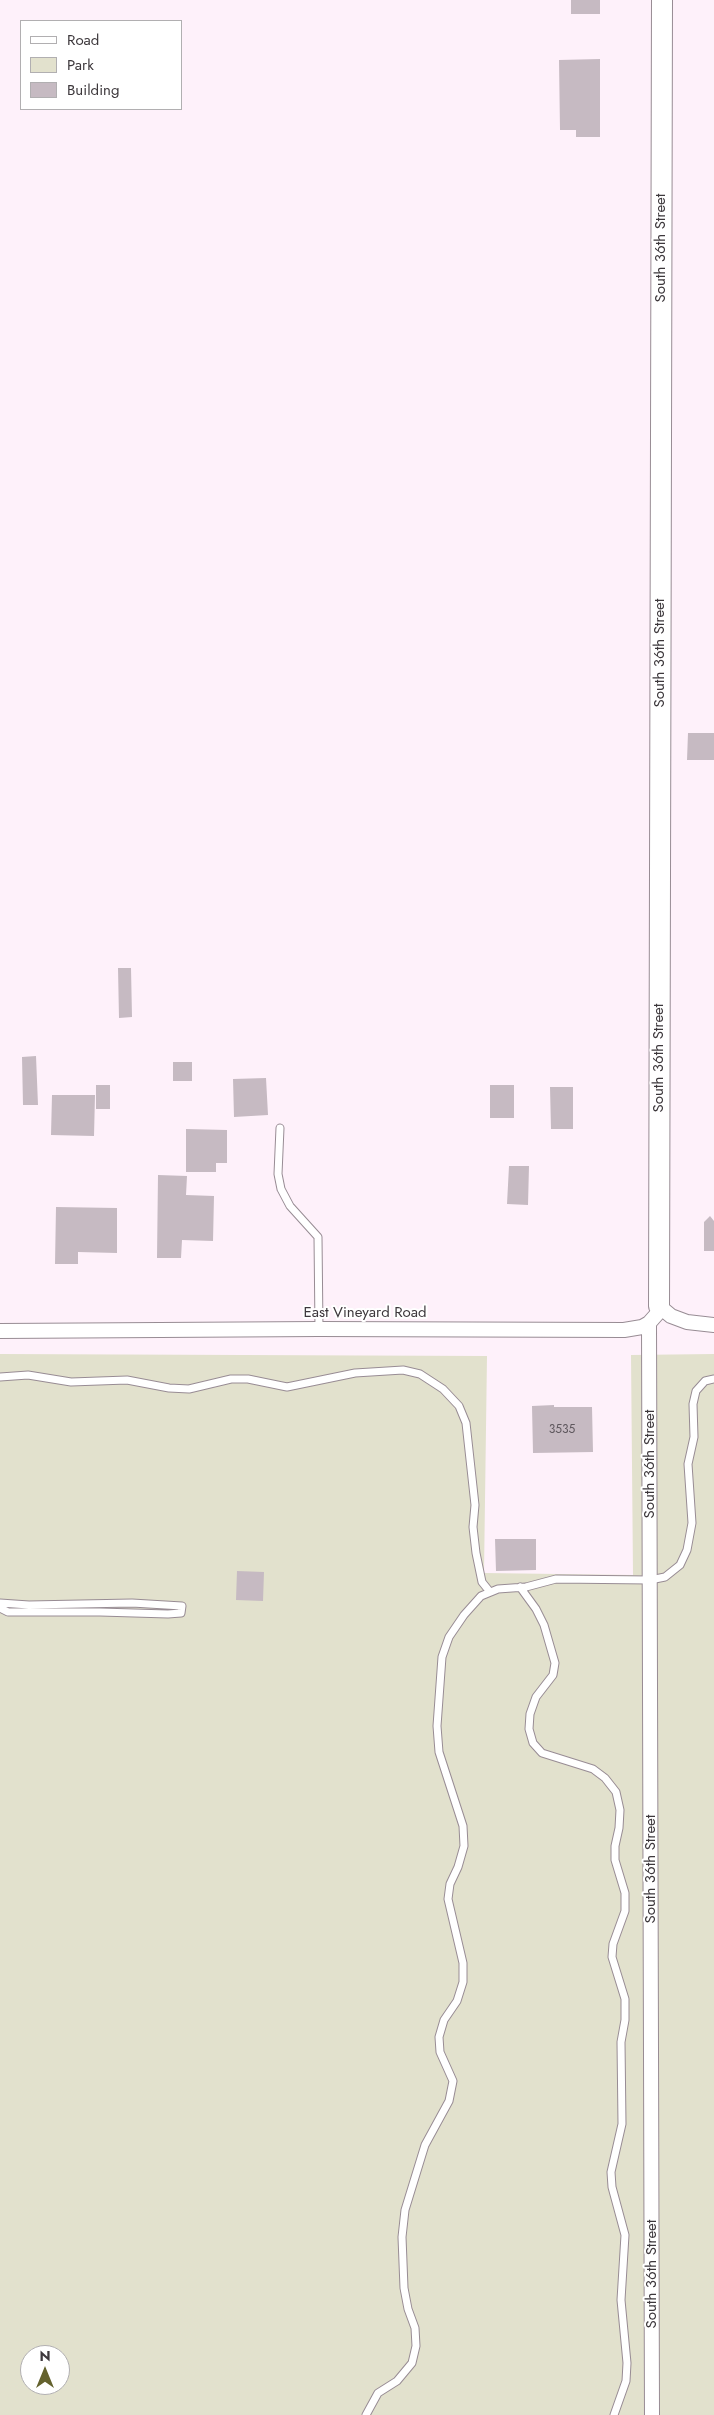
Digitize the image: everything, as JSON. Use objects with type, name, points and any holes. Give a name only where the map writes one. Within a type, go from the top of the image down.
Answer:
[{"type":"street","name":"South 36th Street","points":[[652,2415],[650,1580],[654,1314],[662,0]]},
{"type":"street","points":[[654,1314],[671,1316],[687,1322],[714,1325]]},
{"type":"street","name":"East Vineyard Road","points":[[0,1331],[633,1330],[654,1314]]},
{"type":"lane","points":[[280,1128],[278,1174],[281,1189],[290,1206],[318,1237],[319,1329]]},
{"type":"lane","points":[[0,1376],[28,1375],[71,1382],[127,1380],[169,1388],[189,1389],[231,1379],[248,1379],[287,1387],[355,1373],[403,1370],[420,1374],[443,1389],[459,1406],[466,1423],[475,1505],[473,1527],[476,1553],[482,1582],[490,1592]]},
{"type":"lane","points":[[366,2415],[378,2393],[397,2381],[412,2364],[416,2346],[415,2328],[408,2309],[404,2288],[402,2236],[410,2191],[425,2145],[450,2101],[453,2081],[440,2052],[439,2037],[444,2020],[457,2001],[463,1982],[463,1963],[448,1899],[450,1884],[458,1867],[464,1846],[463,1826],[439,1752],[437,1726],[442,1656],[448,1637],[481,1596],[498,1589],[520,1587],[556,1579],[650,1580],[665,1577],[680,1565],[687,1550],[692,1523],[688,1464],[694,1437],[693,1404],[696,1391],[705,1381],[714,1379]]},
{"type":"lane","points":[[520,1587],[536,1609],[544,1625],[555,1663],[553,1674],[536,1697],[530,1714],[529,1729],[533,1743],[542,1753],[594,1770],[605,1778],[616,1792],[620,1810],[619,1828],[614,1846],[615,1860],[625,1893],[625,1911],[613,1944],[612,1956],[625,1999],[625,2020],[621,2042],[622,2124],[611,2172],[612,2187],[625,2235],[621,2300],[627,2363],[626,2380],[614,2415]]},
{"type":"lane","points":[[0,1603],[29,1605],[132,1603],[182,1606],[181,1613],[168,1614],[8,1612],[0,1608]]},
{"type":"green space","points":[[0,1354],[487,1356],[484,1573],[633,1575],[631,1355],[714,1354],[714,2415],[0,2415]]},
{"type":"building","points":[[571,0],[600,0],[600,14],[571,14]]},
{"type":"building","points":[[600,59],[600,137],[576,137],[576,130],[560,130],[559,60]]},
{"type":"building","points":[[688,733],[714,733],[714,760],[687,760]]},
{"type":"building","points":[[118,968],[131,968],[132,1017],[119,1018]]},
{"type":"building","points":[[36,1056],[38,1105],[23,1105],[22,1057]]},
{"type":"building","points":[[173,1062],[192,1062],[192,1081],[173,1081]]},
{"type":"building","points":[[266,1078],[268,1115],[234,1117],[233,1079]]},
{"type":"building","points":[[96,1085],[110,1085],[110,1109],[96,1109]]},
{"type":"building","points":[[490,1085],[514,1085],[514,1118],[490,1118]]},
{"type":"building","points":[[550,1087],[573,1087],[573,1129],[551,1129]]},
{"type":"building","points":[[52,1095],[95,1095],[94,1136],[51,1135]]},
{"type":"building","points":[[186,1129],[227,1130],[227,1163],[216,1163],[216,1172],[186,1172]]},
{"type":"building","points":[[509,1166],[529,1166],[528,1205],[507,1204]]},
{"type":"building","points":[[158,1175],[187,1176],[186,1195],[214,1196],[213,1241],[182,1240],[181,1258],[157,1258]]},
{"type":"building","points":[[56,1207],[117,1208],[117,1253],[78,1252],[78,1264],[55,1264]]},
{"type":"building","points":[[710,1216],[714,1221],[714,1251],[704,1251],[704,1222]]},
{"type":"building","points":[[554,1405],[554,1407],[592,1407],[593,1452],[533,1453],[532,1406]]},
{"type":"building","points":[[495,1539],[536,1539],[536,1570],[496,1571]]},
{"type":"building","points":[[237,1571],[264,1572],[263,1601],[236,1600]]}]
